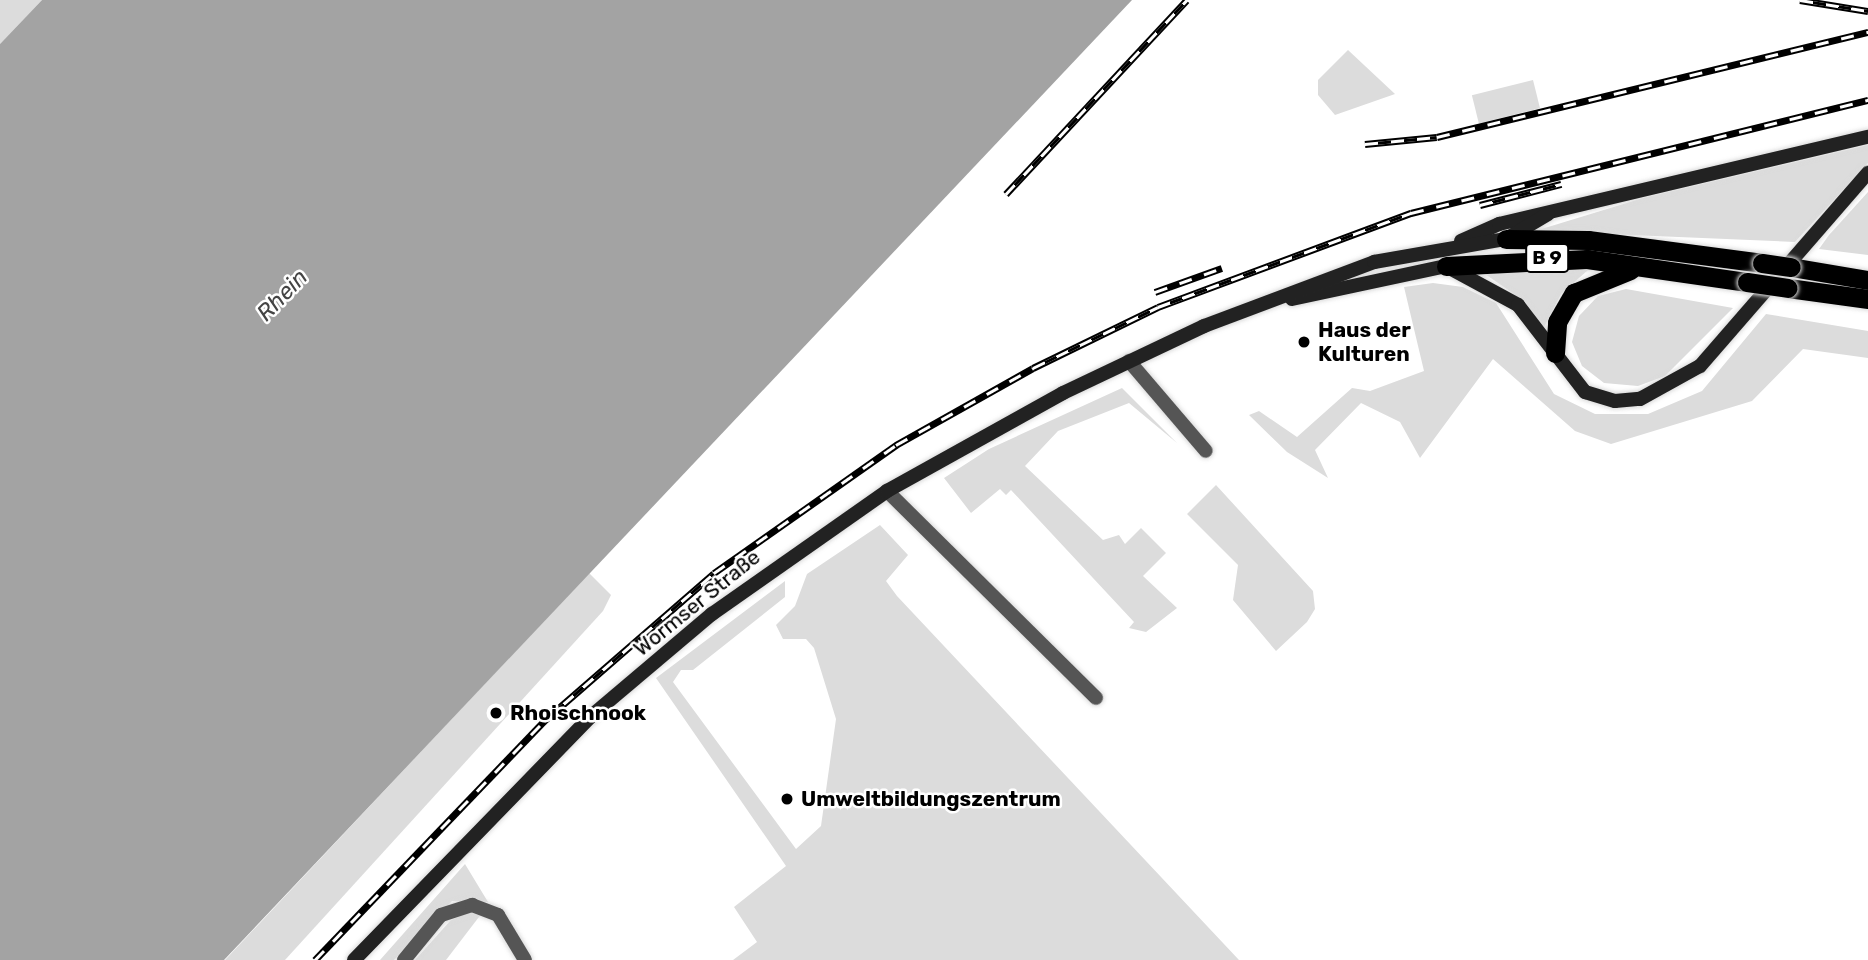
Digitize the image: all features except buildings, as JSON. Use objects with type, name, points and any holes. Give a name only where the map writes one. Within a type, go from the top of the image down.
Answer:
[{"type":"highway","name":"B 9","points":[[1506,239],[1599,241],[1800,268],[1868,280]]},
{"type":"highway","name":"B 9","points":[[1446,266],[1555,258],[1648,267],[1868,299]]},
{"type":"highway","points":[[1555,353],[1557,321],[1574,293],[1598,278],[1648,267]]},
{"type":"highway","points":[[1800,268],[1868,267]]},
{"type":"main road","points":[[1454,245],[1499,224],[1868,138]]},
{"type":"main road","points":[[1256,307],[1446,266],[1505,294],[1555,353],[1570,379],[1595,396],[1627,401],[1669,389],[1721,344],[1868,173]]},
{"type":"main road","points":[[1256,307],[1374,262],[1454,245],[1506,239],[1548,214]]},
{"type":"main road","name":"Wormser Straße","points":[[354,960],[590,717],[712,614],[887,491],[1129,361],[1256,307]]},
{"type":"street","points":[[1129,361],[1206,451]]},
{"type":"street","points":[[887,491],[1096,698]]},
{"type":"street","points":[[404,960],[442,915],[472,905],[498,915],[525,960]]},
{"type":"shaded area","points":[[0,0],[42,0],[0,44]]},
{"type":"shaded area","points":[[1348,50],[1395,94],[1335,115],[1318,95],[1318,80]]},
{"type":"shaded area","points":[[1533,80],[1540,108],[1479,123],[1472,95]]},
{"type":"shaded area","points":[[1868,145],[1868,163],[1795,242],[1535,231],[1643,198]]},
{"type":"shaded area","points":[[1868,192],[1868,255],[1819,249],[1829,235]]},
{"type":"shaded area","points":[[1545,267],[1588,270],[1561,294],[1543,329],[1514,294],[1485,274]]},
{"type":"shaded area","points":[[1433,283],[1463,287],[1496,303],[1554,394],[1595,414],[1648,414],[1702,391],[1766,314],[1868,331],[1868,358],[1803,349],[1752,401],[1611,444],[1575,431],[1493,359],[1420,458],[1400,422],[1361,403],[1315,450],[1328,478],[1287,452],[1249,415],[1259,411],[1297,437],[1352,388],[1370,391],[1424,371],[1404,287]]},
{"type":"shaded area","points":[[1626,289],[1733,308],[1665,376],[1638,386],[1604,383],[1582,366],[1572,342],[1579,316],[1598,296]]},
{"type":"shaded area","points":[[1122,388],[1177,443],[1129,403],[1058,431],[1025,466],[1103,540],[1119,535],[1125,544],[1141,528],[1166,553],[1143,576],[1177,608],[1146,632],[1129,628],[1134,622],[1011,490],[1006,495],[1000,489],[971,513],[944,478],[989,449]]},
{"type":"shaded area","points":[[1216,485],[1313,591],[1315,609],[1307,622],[1276,651],[1233,600],[1238,565],[1187,514]]},
{"type":"shaded area","points":[[880,525],[908,555],[886,581],[897,596],[1239,960],[733,960],[757,942],[734,907],[786,866],[656,678],[785,581],[785,597],[693,670],[681,670],[673,682],[796,849],[821,826],[836,719],[814,648],[806,639],[783,639],[776,625],[795,606],[807,574]]},
{"type":"shaded area","points":[[589,573],[611,595],[603,611],[285,960],[225,960]]},
{"type":"shaded area","points":[[465,864],[488,902],[452,901],[394,960],[380,960]]},
{"type":"shaded area","points":[[468,911],[482,913],[446,960],[415,960],[450,921]]},
{"type":"water","name":"Rhein","points":[[42,0],[1132,0],[224,960],[0,960],[0,44]]},
{"type":"railway","points":[[1006,194],[1187,0]]},
{"type":"railway","points":[[1800,0],[1868,11]]},
{"type":"railway","points":[[1365,144],[1437,137],[1868,32]]},
{"type":"railway","points":[[315,960],[544,721],[714,573],[896,445],[1033,368],[1158,307],[1411,213],[1868,100]]},
{"type":"railway","points":[[1480,205],[1561,184]]},
{"type":"railway","points":[[1155,292],[1222,268]]},
{"type":"place","name":"Haus der Kulturen","points":[[1304,342]]},
{"type":"place","name":"Rhoischnook","points":[[496,713]]},
{"type":"place","name":"Umweltbildungszentrum","points":[[787,799]]}]
